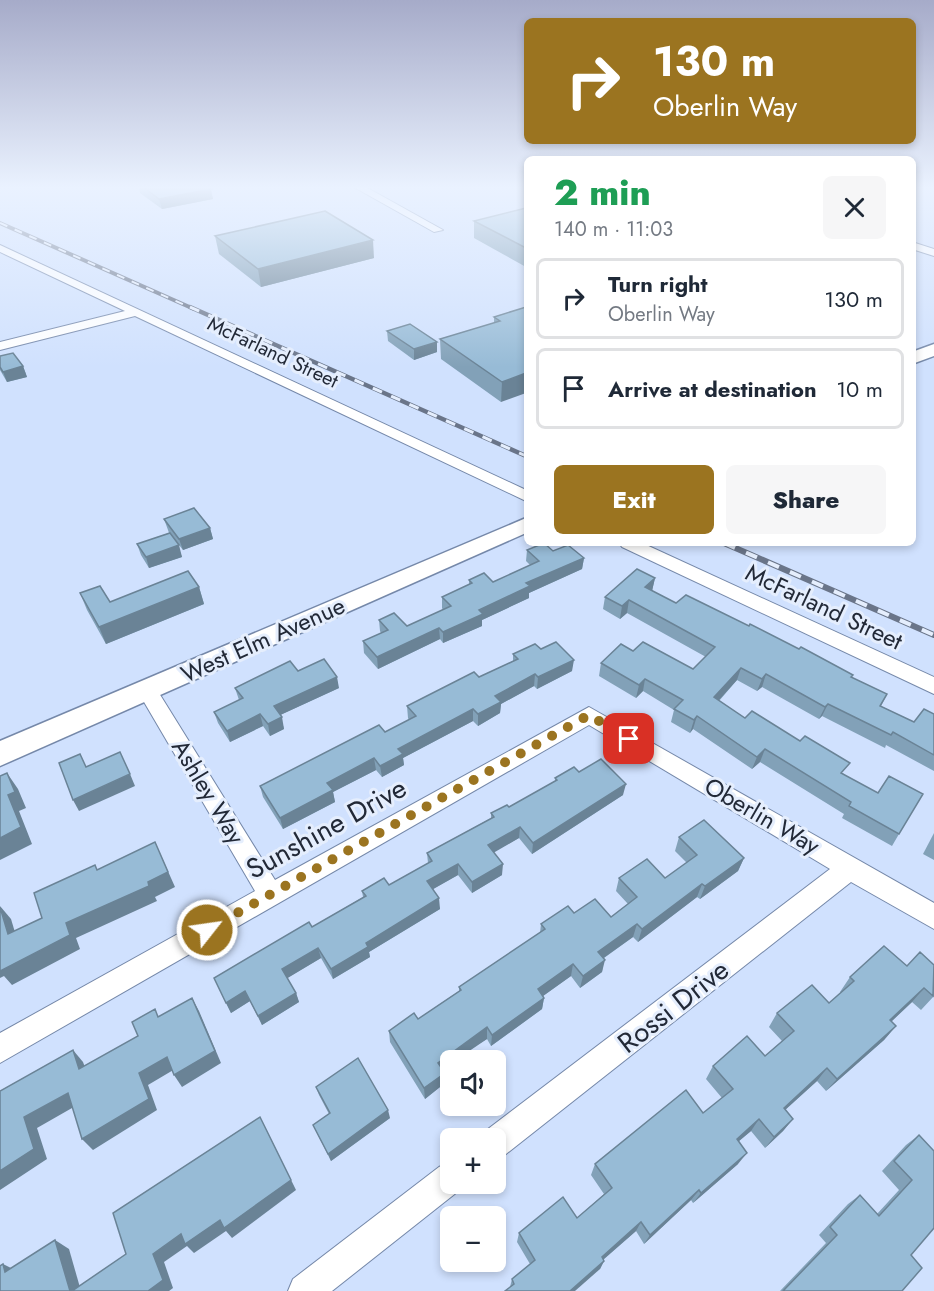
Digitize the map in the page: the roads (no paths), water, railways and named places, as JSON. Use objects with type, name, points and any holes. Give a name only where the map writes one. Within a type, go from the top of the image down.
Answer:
[{"type":"street","points":[[916,246],[934,253]]},
{"type":"street","name":"McFarland Street","points":[[0,248],[524,495]]},
{"type":"street","points":[[0,346],[136,312]]},
{"type":"street","points":[[916,356],[934,349]]},
{"type":"street","name":"West Elm Avenue","points":[[0,754],[524,526]]},
{"type":"street","name":"McFarland Street","points":[[634,546],[934,686]]},
{"type":"street","name":"Ashley Way","points":[[147,690],[270,894]]},
{"type":"street","name":"Sunshine Drive","points":[[0,1049],[589,715]]},
{"type":"street","name":"Oberlin Way","points":[[589,715],[934,917]]},
{"type":"street","name":"Rossi Drive","points":[[506,1134],[850,868]]},
{"type":"street","points":[[305,1291],[440,1186]]},
{"type":"railway","points":[[52,246],[194,309]]},
{"type":"railway","points":[[190,307],[524,455]]},
{"type":"railway","points":[[731,546],[934,635]]}]
